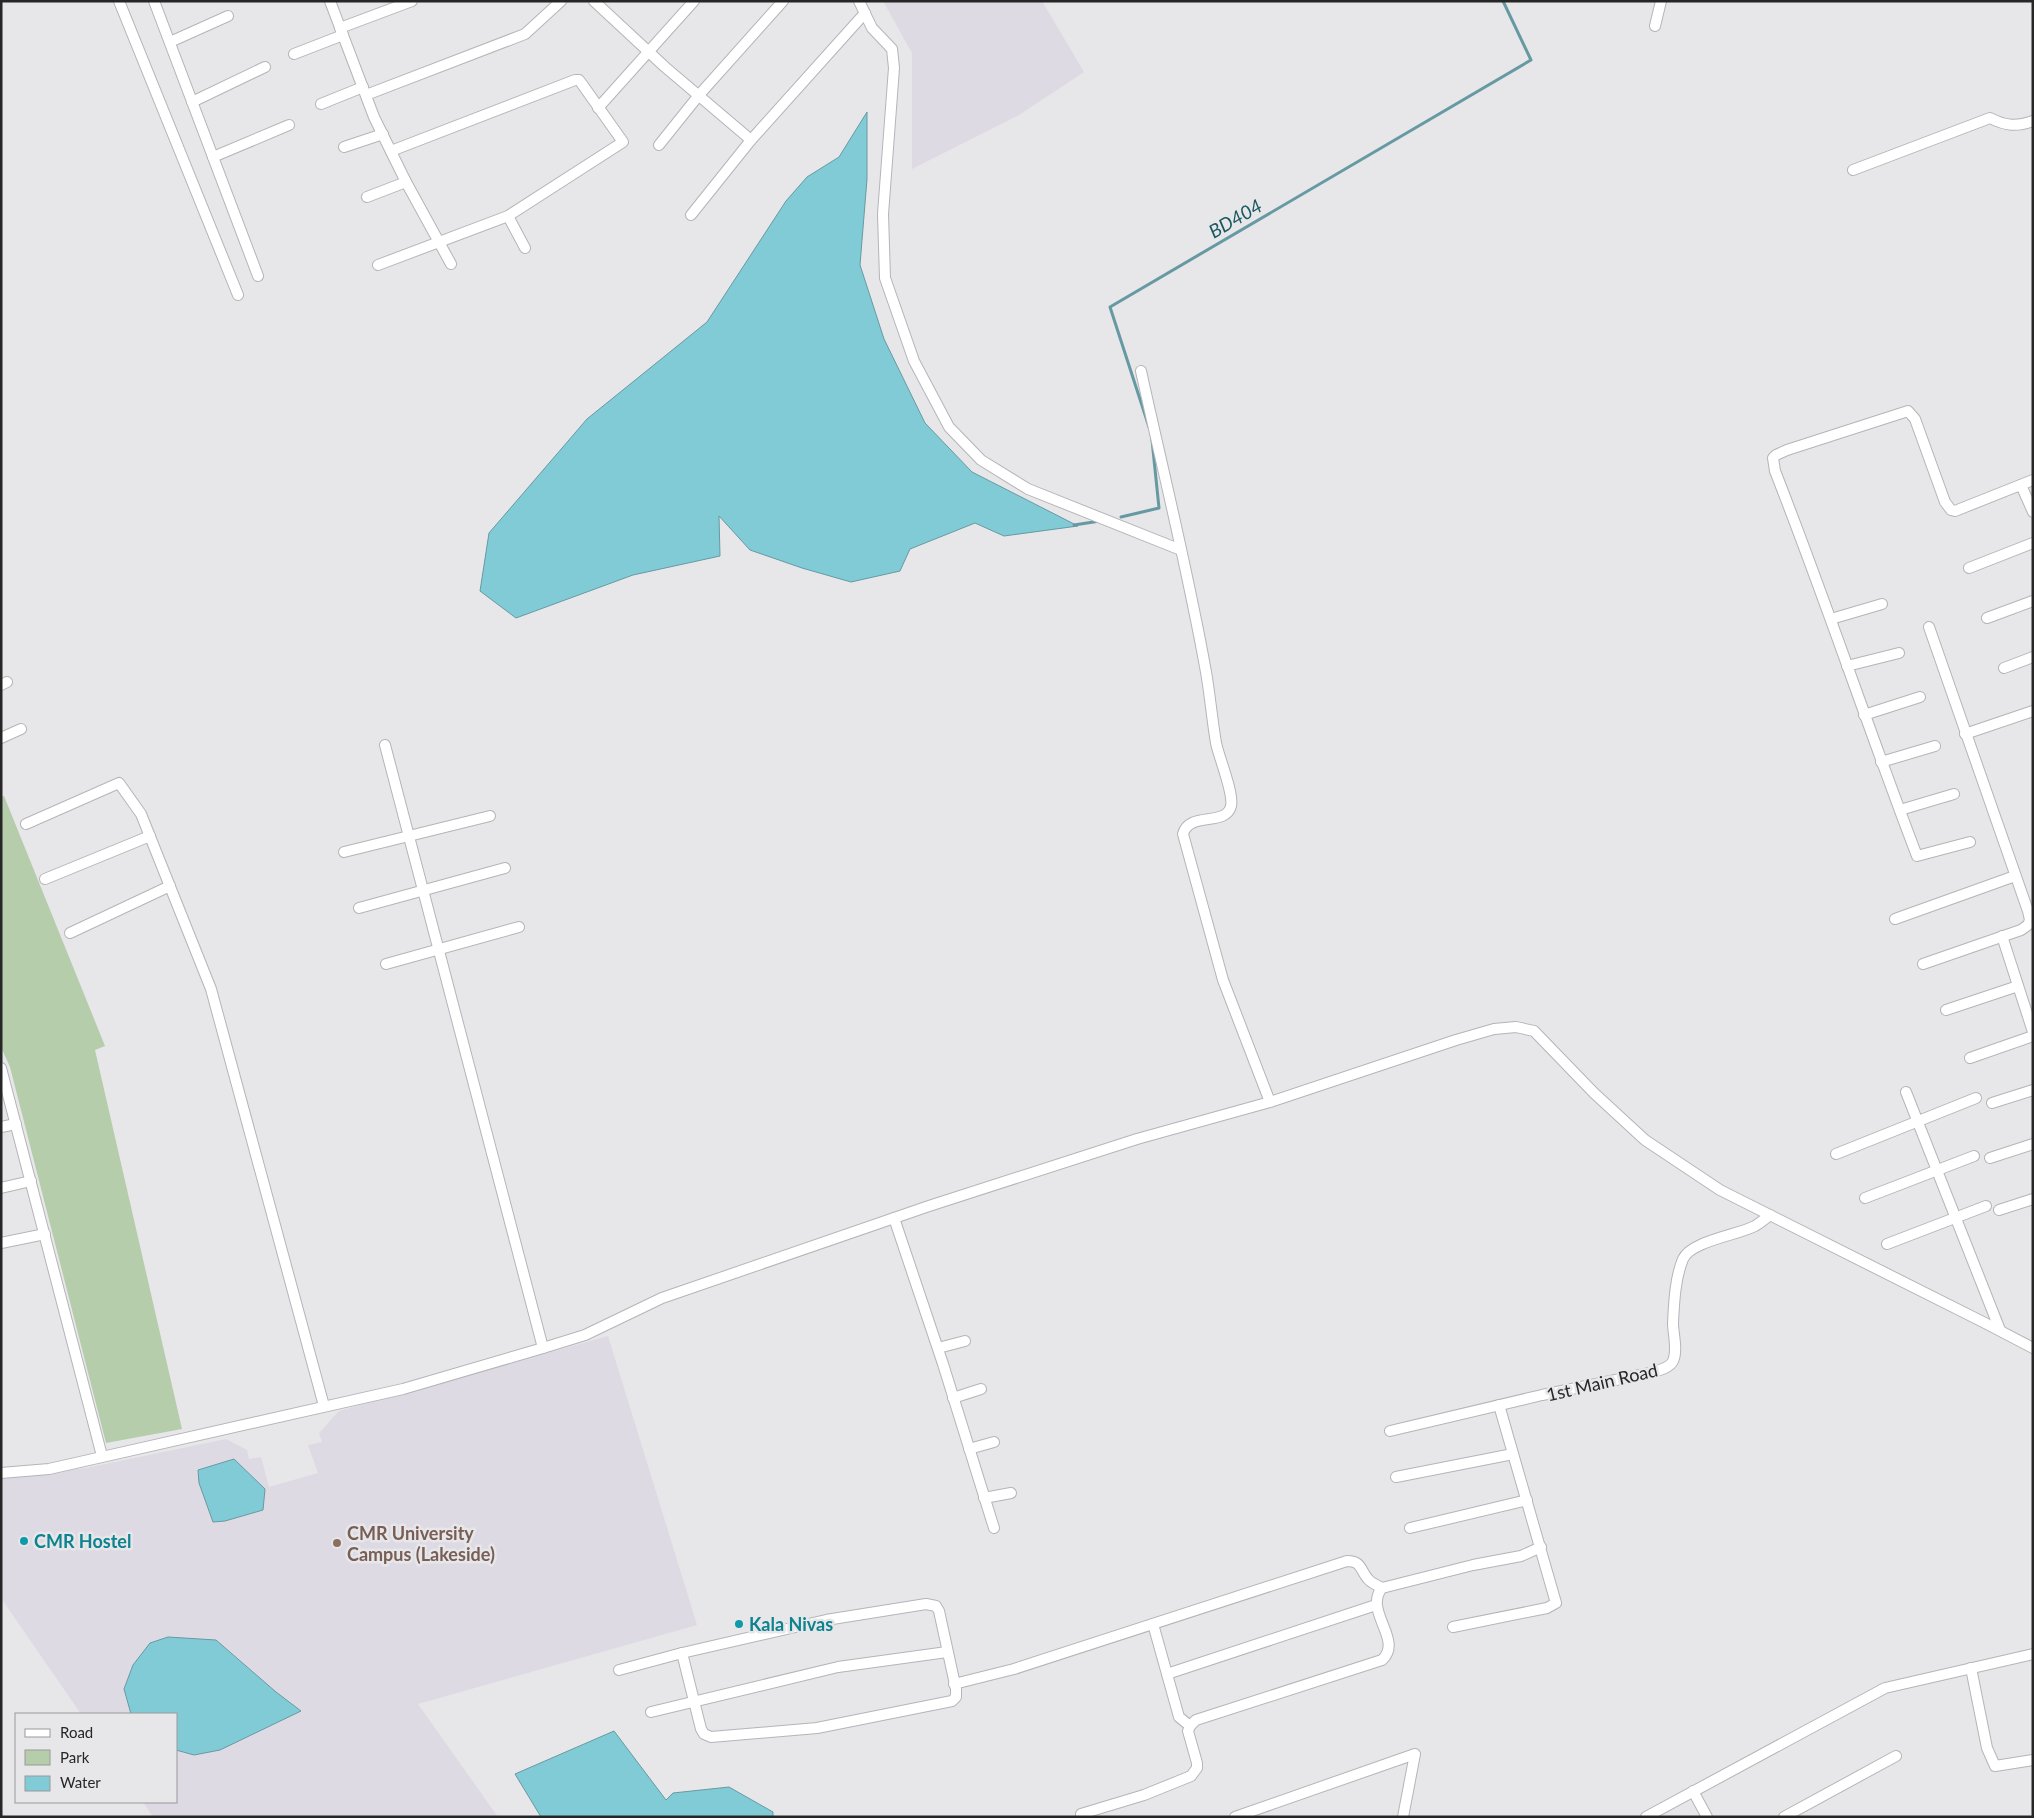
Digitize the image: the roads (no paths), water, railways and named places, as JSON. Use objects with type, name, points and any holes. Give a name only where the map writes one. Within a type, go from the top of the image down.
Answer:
[{"type":"street","points":[[119,1],[238,295]]},
{"type":"street","points":[[154,1],[258,276]]},
{"type":"street","points":[[330,1],[364,91],[383,134],[406,182],[451,264]]},
{"type":"street","points":[[294,54],[412,1]]},
{"type":"street","points":[[321,104],[364,91],[525,34],[561,1]]},
{"type":"street","points":[[598,108],[694,1]]},
{"type":"street","points":[[659,145],[699,95],[783,1]]},
{"type":"street","points":[[859,1],[872,28],[892,49],[894,68],[883,214],[885,278],[914,361],[949,427],[981,460],[1028,488],[1181,550]]},
{"type":"street","points":[[1655,26],[1660,1]]},
{"type":"street","points":[[596,2],[649,52],[752,140]]},
{"type":"street","points":[[691,215],[752,140],[865,13]]},
{"type":"street","points":[[170,42],[228,16]]},
{"type":"street","points":[[192,102],[265,67]]},
{"type":"street","points":[[378,265],[508,216],[623,142],[579,80],[575,80],[392,152]]},
{"type":"street","points":[[1854,170],[1990,118],[2001,123],[2018,126],[2033,121]]},
{"type":"street","points":[[213,158],[289,125]]},
{"type":"street","points":[[344,147],[383,134]]},
{"type":"street","points":[[367,197],[406,182]]},
{"type":"street","points":[[508,216],[525,248]]},
{"type":"street","points":[[1141,370],[1181,550],[1206,671],[1216,745],[1229,789],[1231,805],[1227,814],[1190,823],[1184,827],[1183,834],[1223,980],[1270,1102]]},
{"type":"street","points":[[1970,842],[1917,856],[1881,762],[1773,462],[1776,455],[1787,450],[1908,411],[1914,419],[1945,502],[1951,510],[2033,480]]},
{"type":"street","points":[[2021,485],[2033,512]]},
{"type":"street","points":[[1968,568],[2033,543]]},
{"type":"street","points":[[1987,618],[2033,601]]},
{"type":"street","points":[[1831,619],[1882,604]]},
{"type":"street","points":[[1923,964],[2022,930],[2028,926],[2030,920],[1929,628]]},
{"type":"street","points":[[1846,666],[1899,653]]},
{"type":"street","points":[[2004,668],[2033,657]]},
{"type":"street","points":[[1864,715],[1920,697]]},
{"type":"street","points":[[1965,734],[2033,711]]},
{"type":"street","points":[[1,738],[21,729]]},
{"type":"street","points":[[385,745],[543,1348]]},
{"type":"street","points":[[1881,762],[1935,746]]},
{"type":"street","points":[[26,824],[119,783],[141,814],[211,989],[324,1406]]},
{"type":"street","points":[[1900,810],[1954,794]]},
{"type":"street","points":[[344,852],[490,816]]},
{"type":"street","points":[[45,879],[150,836]]},
{"type":"street","points":[[359,908],[505,868]]},
{"type":"street","points":[[1895,919],[2015,876]]},
{"type":"street","points":[[70,933],[170,886]]},
{"type":"street","points":[[386,964],[519,927]]},
{"type":"street","points":[[2002,936],[2033,1032]]},
{"type":"street","points":[[1946,1010],[2018,986]]},
{"type":"street","points":[[1,1473],[49,1469],[443,1378],[585,1335],[662,1298],[894,1218],[1137,1139],[1270,1102],[1494,1029],[1524,1027],[1534,1031],[1594,1093],[1645,1140],[1720,1190],[2033,1348]]},
{"type":"street","points":[[1970,1058],[2033,1036]]},
{"type":"street","points":[[1,1068],[102,1456]]},
{"type":"street","points":[[1992,1103],[2033,1090]]},
{"type":"street","points":[[1906,1092],[2000,1330]]},
{"type":"street","points":[[1836,1154],[1976,1098]]},
{"type":"street","points":[[1,1127],[16,1124]]},
{"type":"street","points":[[1990,1158],[2033,1144]]},
{"type":"street","points":[[1865,1198],[1974,1156]]},
{"type":"street","points":[[1,1188],[31,1181]]},
{"type":"street","points":[[1999,1210],[2033,1198]]},
{"type":"street","points":[[1887,1244],[1986,1206]]},
{"type":"street","name":"1st Main Road","points":[[1390,1431],[1499,1405],[1650,1373],[1668,1367],[1673,1362],[1675,1354],[1673,1323],[1678,1280],[1683,1260],[1687,1253],[1754,1226],[1770,1215]]},
{"type":"street","points":[[894,1218],[938,1348],[994,1528]]},
{"type":"street","points":[[1,1243],[44,1234]]},
{"type":"street","points":[[938,1348],[965,1341]]},
{"type":"street","points":[[953,1398],[981,1389]]},
{"type":"street","points":[[1453,1627],[1547,1608],[1556,1603],[1499,1405]]},
{"type":"street","points":[[969,1448],[994,1442]]},
{"type":"street","points":[[1396,1477],[1513,1454]]},
{"type":"street","points":[[984,1498],[1011,1493]]},
{"type":"street","points":[[1410,1528],[1527,1500]]},
{"type":"street","points":[[1081,1814],[1144,1795],[1191,1776],[1197,1768],[1188,1731],[1196,1720],[1382,1660],[1388,1654],[1389,1645],[1376,1605],[1377,1596],[1382,1588],[1473,1565],[1521,1556],[1541,1548]]},
{"type":"street","points":[[954,1684],[1014,1669],[1347,1561],[1355,1561],[1370,1581],[1382,1588]]},
{"type":"street","points":[[619,1670],[682,1653],[826,1620],[926,1604],[936,1606],[939,1611],[956,1697],[952,1701],[818,1728],[711,1737],[704,1734],[701,1729],[682,1653]]},
{"type":"street","points":[[1167,1674],[1376,1605]]},
{"type":"street","points":[[1153,1624],[1179,1716],[1190,1726]]},
{"type":"street","points":[[651,1712],[838,1667],[947,1652]]},
{"type":"street","points":[[1646,1817],[1885,1688],[2033,1654]]},
{"type":"street","points":[[1971,1668],[1987,1748],[1995,1766],[2033,1760]]},
{"type":"street","points":[[1235,1817],[1415,1754],[1402,1816]]},
{"type":"street","points":[[1784,1817],[1896,1756]]},
{"type":"street","points":[[1693,1791],[1707,1817]]},
{"type":"water","points":[[867,112],[867,179],[860,265],[884,339],[925,423],[972,472],[1078,526],[1004,536],[975,523],[910,549],[900,571],[851,582],[750,550],[719,516],[720,556],[633,575],[516,618],[480,591],[489,533],[587,419],[707,322],[786,201],[807,177],[839,157]]},
{"type":"water","points":[[234,1459],[265,1489],[263,1510],[225,1521],[213,1522],[199,1483],[198,1470]]},
{"type":"water","points":[[168,1637],[216,1640],[301,1711],[220,1750],[194,1755],[178,1751],[178,1713],[131,1713],[124,1689],[133,1665],[150,1643]]},
{"type":"water","points":[[614,1731],[666,1800],[673,1793],[729,1787],[773,1812],[773,1817],[541,1817],[515,1774]]},
{"type":"waterway","name":"BD404","points":[[1149,427],[1110,307],[1531,60],[1503,1]]},
{"type":"waterway","name":"BD404","points":[[1121,517],[1159,508],[1152,440]]},
{"type":"waterway","name":"BD404","points":[[1074,525],[1100,521]]},
{"type":"place","name":"CMR Hostel","points":[[24,1541]]},
{"type":"place","name":"CMR University Campus (Lakeside)","points":[[337,1543]]},
{"type":"place","name":"Kala Nivas","points":[[739,1624]]}]
